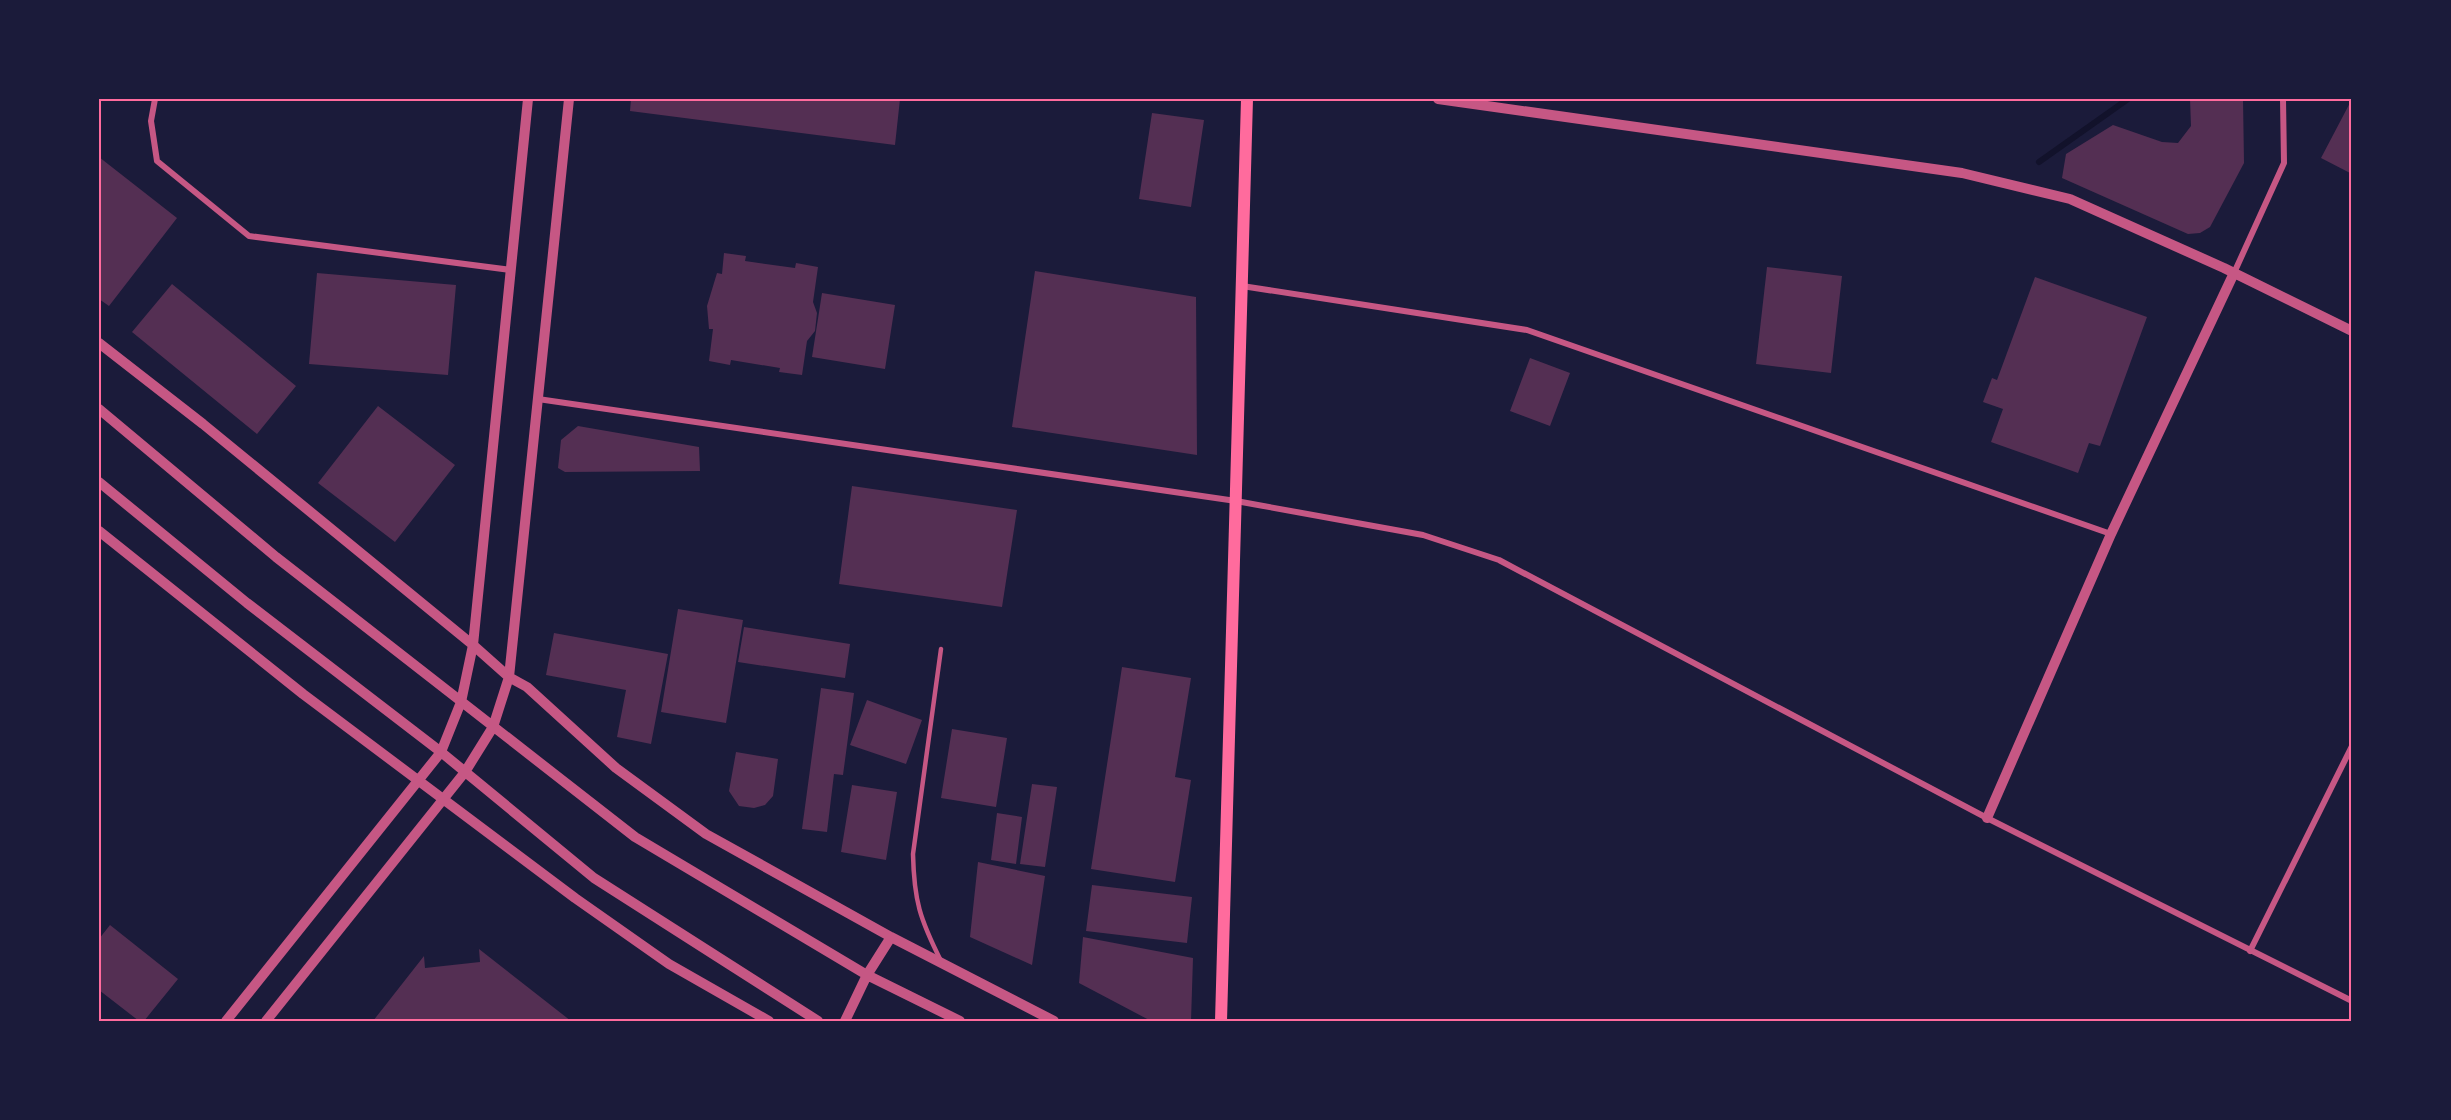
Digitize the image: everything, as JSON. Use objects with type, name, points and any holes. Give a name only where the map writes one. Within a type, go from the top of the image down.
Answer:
[{"type":"main road","points":[[1221,1021],[1247,99]]},
{"type":"street","points":[[155,99],[151,121],[157,161],[249,236],[511,270]]},
{"type":"street","points":[[226,1021],[441,752],[461,702],[473,645],[528,99]]},
{"type":"street","points":[[266,1021],[465,772],[493,727],[509,677],[570,99]]},
{"type":"street","points":[[1438,99],[1962,173],[2070,199],[2234,273],[2352,331]]},
{"type":"street","points":[[1987,818],[2111,534],[2284,163],[2283,99]]},
{"type":"street","points":[[1242,286],[1527,330],[2111,534]]},
{"type":"street","points":[[99,343],[203,424],[509,677],[527,687],[616,768],[706,834],[891,937],[1054,1021]]},
{"type":"street","points":[[538,399],[1236,501],[1423,535],[1499,560],[1987,818],[2352,1001]]},
{"type":"street","points":[[99,409],[276,557],[635,837],[867,975],[960,1021]]},
{"type":"street","points":[[99,482],[247,603],[441,752],[594,878],[818,1021]]},
{"type":"street","points":[[99,531],[303,694],[443,800],[669,964],[769,1021]]},
{"type":"street","points":[[2250,951],[2352,746]]},
{"type":"street","points":[[845,1021],[867,975],[891,937]]},
{"type":"lane","points":[[941,649],[913,854],[913,887],[921,922],[943,963]]},
{"type":"building","points":[[631,99],[900,99],[895,145],[630,111]]},
{"type":"building","points":[[2190,99],[2243,99],[2244,163],[2210,227],[2200,233],[2188,234],[2062,178],[2066,154],[2113,125],[2162,142],[2178,143],[2191,126]]},
{"type":"building","points":[[2352,99],[2352,174],[2321,158]]},
{"type":"building","points":[[1152,113],[1204,120],[1191,207],[1139,199]]},
{"type":"building","points":[[99,157],[177,218],[109,306],[99,299]]},
{"type":"building","points":[[724,253],[746,256],[745,261],[795,268],[796,263],[818,267],[813,302],[817,313],[815,331],[807,341],[802,375],[779,372],[780,368],[731,360],[730,365],[709,361],[713,329],[709,329],[707,306],[717,273],[722,274]]},
{"type":"building","points":[[1767,267],[1842,276],[1831,373],[1756,364]]},
{"type":"building","points":[[1035,271],[1196,297],[1197,455],[1012,427]]},
{"type":"building","points":[[317,273],[456,285],[448,375],[309,364]]},
{"type":"building","points":[[2035,277],[2147,317],[2100,446],[2089,443],[2078,473],[1991,442],[2003,409],[1983,402],[1992,378],[1997,380]]},
{"type":"building","points":[[172,284],[296,386],[257,434],[132,332]]},
{"type":"building","points":[[822,293],[895,305],[885,369],[812,357]]},
{"type":"building","points":[[1530,358],[1570,373],[1550,426],[1510,411]]},
{"type":"building","points":[[378,406],[455,465],[395,542],[318,483]]},
{"type":"building","points":[[578,426],[699,447],[700,471],[565,472],[558,468],[561,440]]},
{"type":"building","points":[[852,486],[1017,510],[1002,607],[839,584]]},
{"type":"building","points":[[678,609],[743,620],[726,723],[661,712]]},
{"type":"building","points":[[744,627],[850,644],[845,678],[738,662]]},
{"type":"building","points":[[554,633],[668,654],[651,744],[617,737],[626,690],[546,675]]},
{"type":"building","points":[[1122,667],[1191,678],[1175,777],[1191,780],[1175,882],[1091,869]]},
{"type":"building","points":[[821,688],[854,693],[843,775],[834,774],[827,832],[802,829]]},
{"type":"building","points":[[867,700],[922,720],[906,764],[850,745]]},
{"type":"building","points":[[952,729],[1007,738],[996,807],[941,798]]},
{"type":"building","points":[[736,752],[778,759],[773,796],[765,805],[754,808],[739,806],[729,791]]},
{"type":"building","points":[[1032,784],[1057,787],[1045,867],[1020,864]]},
{"type":"building","points":[[852,785],[897,792],[886,860],[841,852]]},
{"type":"building","points":[[997,813],[1022,817],[1016,864],[991,860]]},
{"type":"building","points":[[978,862],[1045,876],[1032,965],[970,937]]},
{"type":"building","points":[[1092,885],[1192,897],[1187,943],[1086,931]]},
{"type":"building","points":[[110,925],[178,979],[144,1021],[139,1021],[99,990],[99,939]]},
{"type":"building","points":[[1083,937],[1193,958],[1191,1021],[1151,1021],[1079,983]]},
{"type":"building","points":[[479,949],[571,1021],[373,1021],[424,956],[425,968],[480,962]]},
{"type":"waterway","points":[[2039,162],[2128,99]]}]
